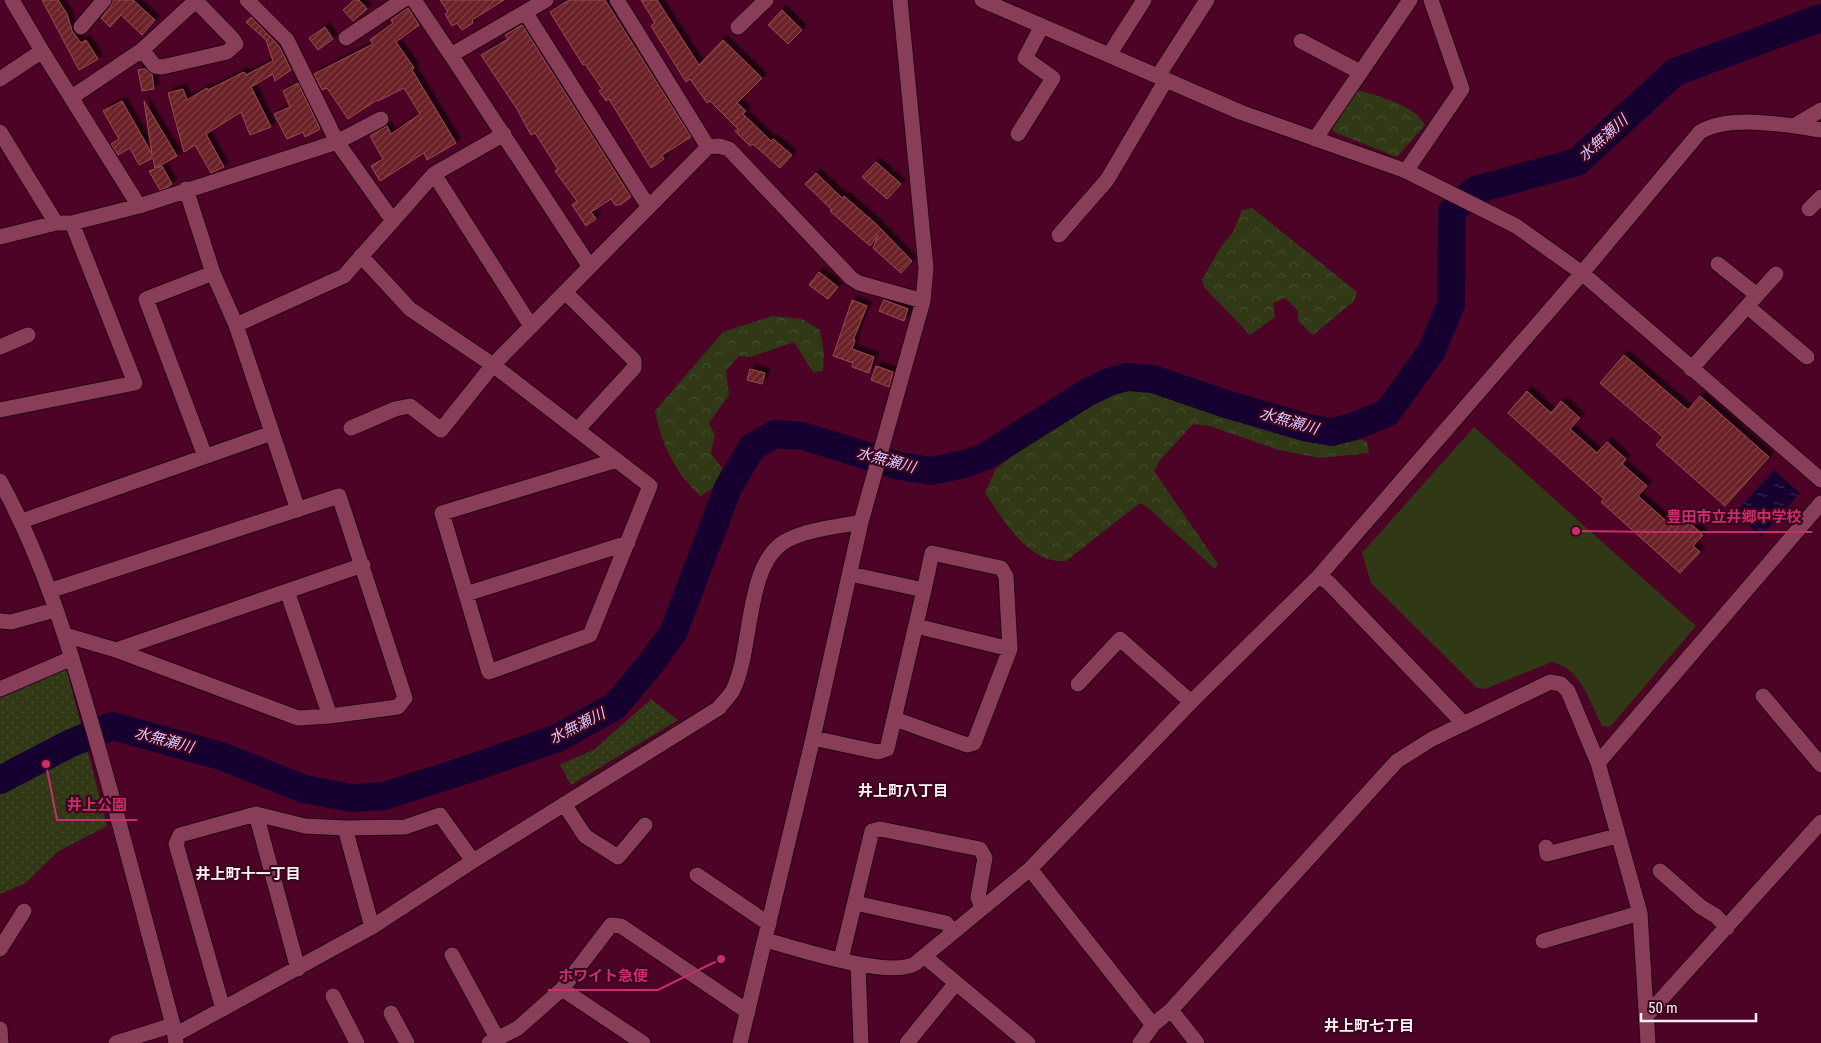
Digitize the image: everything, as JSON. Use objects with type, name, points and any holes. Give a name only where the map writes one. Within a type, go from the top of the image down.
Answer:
[{"type":"street","points":[[12,0],[140,206]]},
{"type":"street","points":[[81,27],[104,0]]},
{"type":"street","points":[[247,0],[287,40],[336,142],[393,221]]},
{"type":"street","points":[[346,38],[403,0]]},
{"type":"street","points":[[414,0],[590,267]]},
{"type":"street","points":[[451,55],[546,0]]},
{"type":"street","points":[[617,0],[708,147]]},
{"type":"street","points":[[738,27],[766,0]]},
{"type":"street","points":[[740,1043],[813,738],[861,522],[923,301],[926,268],[900,0]]},
{"type":"street","points":[[982,0],[1240,112],[1406,171],[1516,226],[1582,273],[1821,480]]},
{"type":"street","points":[[1109,55],[1144,0]]},
{"type":"street","points":[[1059,235],[1107,180],[1207,0]]},
{"type":"street","points":[[1314,139],[1410,0]]},
{"type":"street","points":[[1406,171],[1462,89],[1431,0]]},
{"type":"street","points":[[72,97],[142,50],[190,6],[195,4],[200,5],[236,44],[227,52],[162,67],[156,66],[142,50]]},
{"type":"street","points":[[525,12],[648,206]]},
{"type":"street","points":[[1018,134],[1053,78],[1025,58],[1042,26]]},
{"type":"street","points":[[1301,42],[1360,72]]},
{"type":"street","points":[[0,79],[42,51]]},
{"type":"street","points":[[1794,126],[1821,110]]},
{"type":"street","points":[[0,237],[56,223],[72,223],[140,206],[336,142],[381,119]]},
{"type":"street","points":[[765,940],[841,959],[858,966],[910,967],[1030,869],[1192,702],[1319,576],[1582,273],[1700,132],[1713,126],[1732,122],[1794,126],[1821,130]]},
{"type":"street","points":[[0,132],[56,223]]},
{"type":"street","points":[[236,325],[344,276],[434,174],[504,134]]},
{"type":"street","points":[[351,428],[395,409],[410,406],[441,430],[493,365],[708,147],[719,146],[729,149],[851,278],[859,284],[923,301]]},
{"type":"street","points":[[434,174],[531,326]]},
{"type":"street","points":[[186,190],[213,273],[236,325],[298,510]]},
{"type":"street","points":[[1809,210],[1821,197]]},
{"type":"street","points":[[0,410],[135,383],[72,223]]},
{"type":"street","points":[[361,256],[410,309],[493,365],[578,429],[650,486],[590,635],[489,672],[442,513],[617,460]]},
{"type":"street","points":[[1718,264],[1807,357]]},
{"type":"street","points":[[205,456],[146,299],[213,273]]},
{"type":"street","points":[[1691,369],[1776,274]]},
{"type":"street","points":[[565,292],[634,360],[634,368],[578,429]]},
{"type":"street","points":[[0,347],[28,335]]},
{"type":"street","points":[[22,521],[272,432]]},
{"type":"street","points":[[0,482],[22,521],[66,635],[175,1034]]},
{"type":"street","points":[[49,591],[339,496],[405,698],[398,707],[330,716],[298,718],[116,650],[66,635]]},
{"type":"street","points":[[1598,763],[1821,502]]},
{"type":"street","points":[[116,1043],[175,1034],[298,969],[372,927],[564,804],[719,708],[733,691],[741,669],[756,588],[764,563],[784,542],[810,533],[861,522]]},
{"type":"street","points":[[466,594],[628,543]]},
{"type":"street","points":[[813,738],[878,752],[883,752],[887,749],[932,553],[1001,568],[1006,576],[1010,649],[974,743],[967,745],[895,719]]},
{"type":"street","points":[[116,650],[363,565]]},
{"type":"street","points":[[850,574],[924,590]]},
{"type":"street","points":[[1319,576],[1329,583],[1464,724]]},
{"type":"street","points":[[287,591],[330,716]]},
{"type":"street","points":[[0,621],[11,622],[55,610]]},
{"type":"street","points":[[916,626],[1010,649]]},
{"type":"street","points":[[1078,684],[1120,639],[1192,702]]},
{"type":"street","points":[[0,689],[72,658]]},
{"type":"street","points":[[1140,1043],[1153,1025],[1171,1010],[1398,761],[1417,747],[1550,682],[1561,684],[1568,691],[1598,763],[1640,913],[1648,1043]]},
{"type":"street","points":[[1763,696],[1821,765]]},
{"type":"street","points":[[564,804],[585,836],[618,856],[645,825]]},
{"type":"street","points":[[223,1009],[176,844],[180,836],[256,814],[305,826],[345,828],[405,828],[440,815],[474,861]]},
{"type":"street","points":[[256,814],[298,969]]},
{"type":"street","points":[[1647,1015],[1821,822]]},
{"type":"street","points":[[345,828],[372,927]]},
{"type":"street","points":[[841,959],[872,831],[880,829],[980,850],[985,858],[978,897],[982,908]]},
{"type":"street","points":[[1546,847],[1547,854],[1617,836]]},
{"type":"street","points":[[1030,869],[1153,1025]]},
{"type":"street","points":[[1660,871],[1701,907],[1716,916],[1727,928]]},
{"type":"street","points":[[697,875],[769,924]]},
{"type":"street","points":[[855,904],[946,923],[953,932]]},
{"type":"street","points":[[0,949],[24,911]]},
{"type":"street","points":[[1543,941],[1640,913]]},
{"type":"street","points":[[452,955],[493,1041],[518,1028],[562,989],[612,926],[621,926],[748,1012]]},
{"type":"street","points":[[924,956],[1028,1043]]},
{"type":"street","points":[[858,966],[861,1043]]},
{"type":"street","points":[[907,1043],[956,983]]},
{"type":"street","points":[[562,989],[643,1043]]},
{"type":"street","points":[[333,996],[357,1043]]},
{"type":"street","points":[[1171,1010],[1196,1043]]},
{"type":"street","points":[[391,1013],[407,1043]]},
{"type":"street","points":[[0,1028],[1,1043]]},
{"type":"green space","points":[[1355,89],[1404,106],[1420,118],[1425,125],[1397,157],[1334,132],[1330,124]]},
{"type":"green space","points":[[1252,208],[1357,292],[1354,301],[1313,335],[1298,321],[1298,310],[1285,298],[1273,303],[1275,317],[1250,335],[1204,287],[1202,280],[1220,248],[1233,232],[1242,210]]},
{"type":"green space","points":[[772,316],[802,319],[820,330],[824,354],[823,371],[813,372],[794,342],[751,357],[739,356],[726,371],[729,395],[709,423],[715,435],[711,453],[722,468],[716,486],[701,496],[684,478],[671,458],[661,435],[655,411],[723,332]]},
{"type":"green space","points":[[1119,384],[1150,385],[1277,425],[1309,433],[1353,436],[1367,442],[1369,453],[1320,458],[1279,450],[1209,426],[1193,424],[1160,460],[1154,471],[1218,564],[1215,569],[1146,506],[1140,503],[1066,561],[1052,560],[1040,555],[1028,548],[1018,538],[985,493],[995,470],[1038,435]]},
{"type":"green space","points":[[1474,427],[1696,626],[1610,727],[1602,726],[1589,697],[1570,671],[1552,662],[1485,689],[1477,688],[1371,583],[1362,553]]},
{"type":"green space","points":[[66,667],[107,826],[57,852],[26,883],[0,894],[0,695]]},
{"type":"green space","points":[[651,699],[678,720],[571,785],[560,765],[595,749]]},
{"type":"water","points":[[1774,470],[1800,493],[1761,536],[1735,513]]},
{"type":"building","points":[[42,0],[58,0],[67,14],[72,31],[81,43],[86,40],[98,59],[79,70]]},
{"type":"building","points":[[113,0],[133,0],[155,20],[142,35],[121,15],[110,27],[101,18],[111,6]]},
{"type":"building","points":[[354,0],[359,0],[367,9],[353,21],[343,10]]},
{"type":"building","points":[[440,0],[504,0],[472,20],[473,23],[462,30],[457,23],[452,26],[445,14],[448,12]]},
{"type":"building","points":[[569,0],[605,0],[691,137],[662,155],[664,159],[651,168],[609,99],[606,101],[599,91],[602,89],[585,64],[583,65],[550,12]]},
{"type":"building","points":[[641,0],[657,0],[699,65],[723,40],[762,78],[737,103],[746,111],[743,114],[771,141],[773,139],[792,155],[780,168],[753,144],[750,146],[735,131],[738,129],[710,101],[707,103],[690,79],[686,82],[651,26],[655,23]]},
{"type":"building","points":[[408,8],[419,25],[396,42],[414,68],[412,70],[456,143],[427,160],[424,153],[380,181],[371,166],[383,159],[370,136],[387,126],[391,134],[420,114],[404,88],[377,100],[348,119],[327,88],[322,90],[314,74],[373,44],[370,40],[393,23],[391,20]]},
{"type":"building","points":[[782,10],[802,30],[788,44],[768,25]]},
{"type":"building","points":[[251,17],[279,46],[291,70],[275,81],[273,74],[251,87],[271,127],[250,135],[241,112],[206,134],[224,167],[211,173],[195,145],[184,152],[168,93],[183,89],[187,100],[207,88],[208,90],[244,72],[246,75],[273,61],[266,40],[246,22]]},
{"type":"building","points":[[522,25],[631,197],[620,205],[615,205],[611,199],[591,212],[596,219],[586,226],[572,205],[577,201],[555,171],[558,169],[535,133],[531,135],[517,109],[481,55],[508,39],[505,35]]},
{"type":"building","points":[[325,27],[333,39],[318,50],[309,38]]},
{"type":"building","points":[[145,69],[152,74],[154,89],[142,91],[138,70]]},
{"type":"building","points":[[298,83],[320,129],[305,137],[303,132],[287,139],[274,114],[290,107],[283,91]]},
{"type":"building","points":[[122,101],[152,154],[144,101],[177,156],[156,168],[162,166],[172,184],[168,187],[160,190],[149,171],[155,169],[153,158],[139,165],[130,148],[118,155],[111,144],[119,139],[103,111]]},
{"type":"building","points":[[876,162],[901,184],[887,199],[862,177]]},
{"type":"building","points":[[816,173],[842,198],[844,196],[876,224],[912,261],[901,273],[873,248],[878,235],[870,246],[830,211],[832,210],[805,184]]},
{"type":"building","points":[[819,272],[838,287],[828,299],[809,285]]},
{"type":"building","points":[[852,300],[867,306],[853,340],[855,340],[852,349],[874,357],[869,373],[852,367],[853,363],[833,356]]},
{"type":"building","points":[[884,300],[908,309],[904,321],[879,311]]},
{"type":"building","points":[[1624,355],[1688,410],[1700,396],[1769,457],[1725,506],[1656,445],[1663,437],[1600,383]]},
{"type":"building","points":[[876,366],[893,372],[889,387],[871,380]]},
{"type":"building","points":[[750,369],[765,373],[762,384],[747,380]]},
{"type":"building","points":[[1527,391],[1551,413],[1561,401],[1580,418],[1570,429],[1597,453],[1607,442],[1626,459],[1622,464],[1647,486],[1638,496],[1673,527],[1683,517],[1703,535],[1693,546],[1700,552],[1680,573],[1601,502],[1604,499],[1508,413]]},
{"type":"waterway","name":"水無瀬川","points":[[0,780],[69,744],[112,726],[221,756],[304,789],[352,798],[384,796],[558,738],[615,706],[649,666],[673,633],[728,488],[752,447],[775,434],[803,436],[899,466],[931,471],[965,464],[986,456],[1088,392],[1109,382],[1127,377],[1153,379],[1226,404],[1308,428],[1332,432],[1355,426],[1387,413],[1431,352],[1451,304],[1452,211],[1475,190],[1577,162],[1675,72],[1821,18]]},
{"type":"place","name":"豊田市立井郷中学校","points":[[1576,531]]},
{"type":"place","name":"井上公園","points":[[46,764]]},
{"type":"place","name":"ホワイト急便","points":[[721,959]]},
{"type":"district","name":"井上町八丁目","points":[[903,791]]},
{"type":"district","name":"井上町十一丁目","points":[[248,874]]},
{"type":"district","name":"井上町七丁目","points":[[1369,1026]]}]
